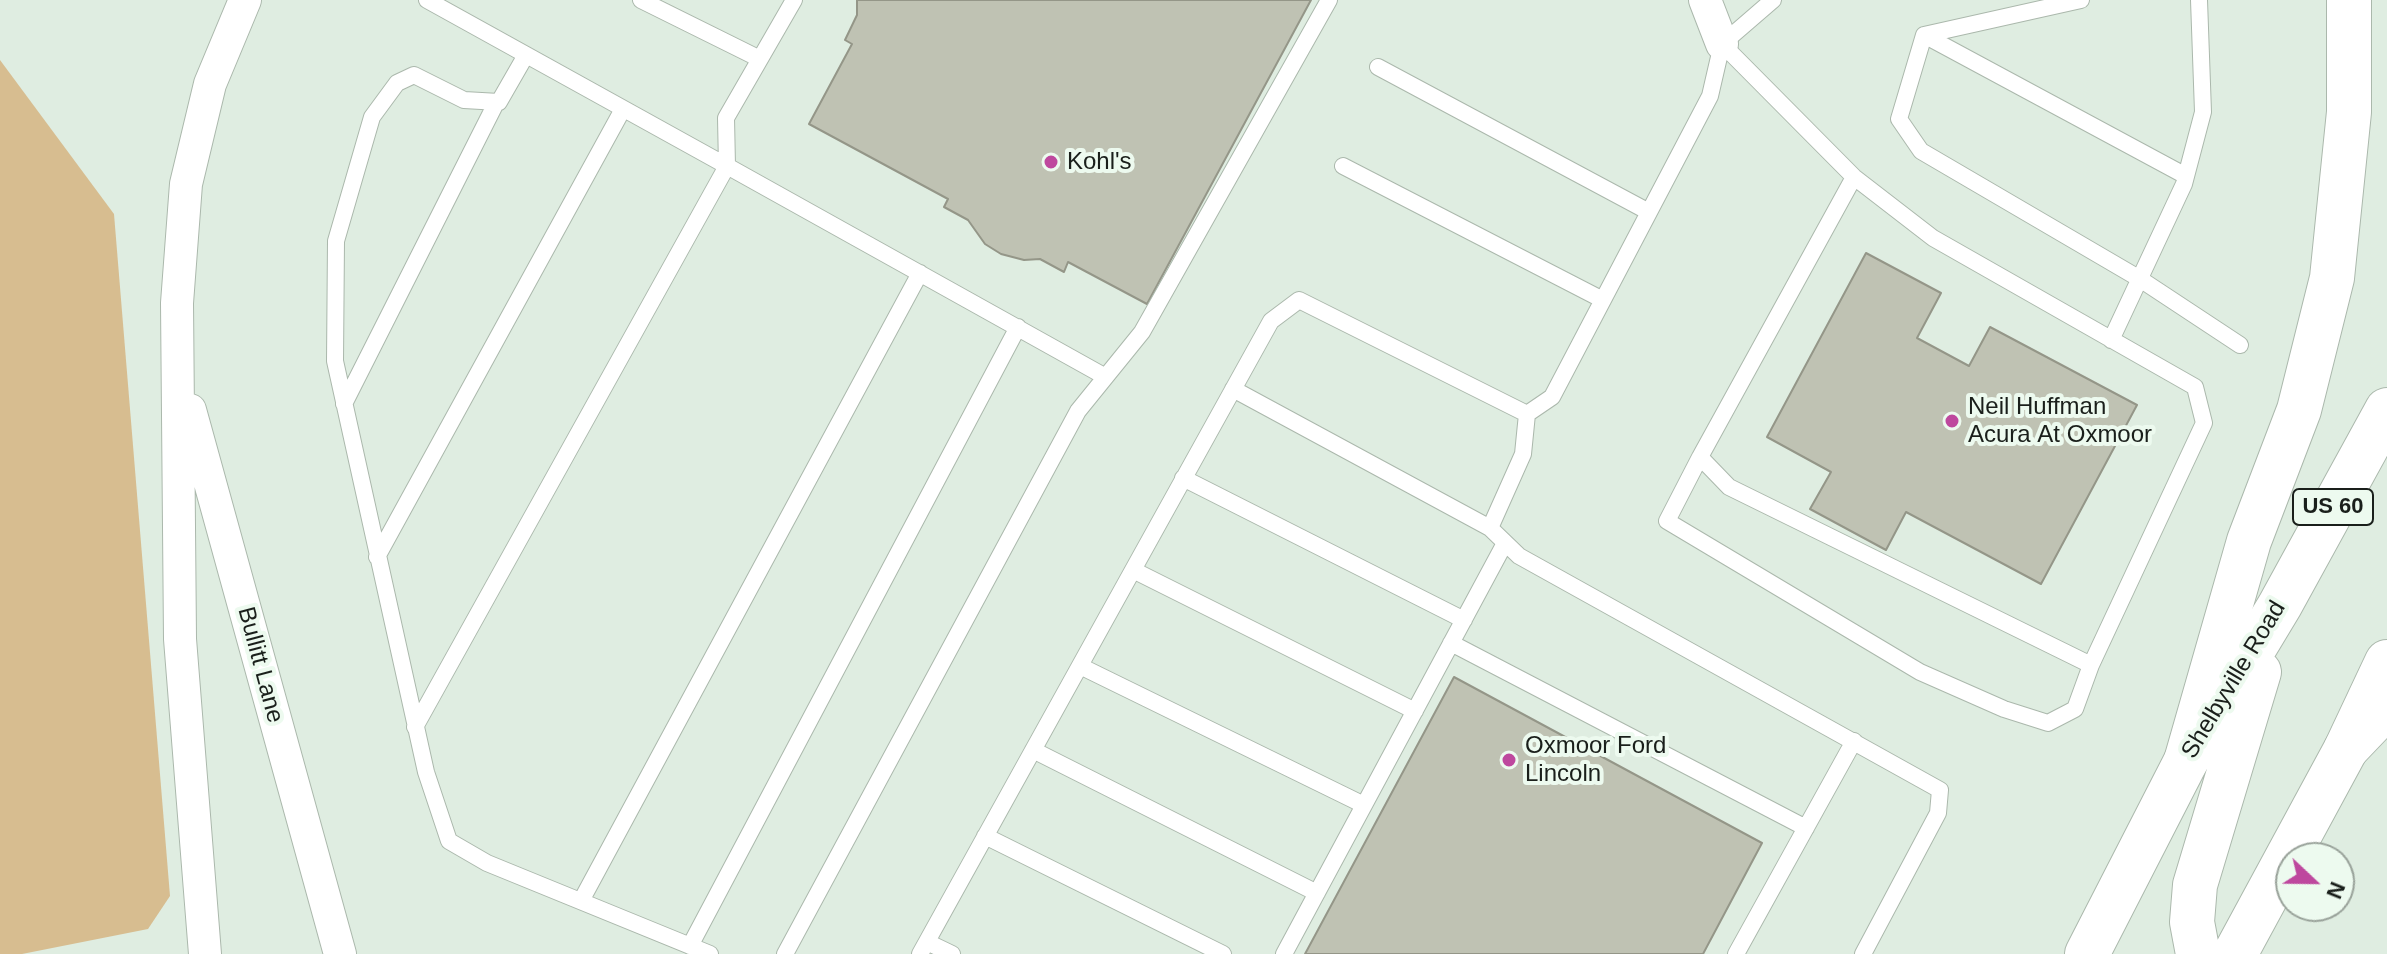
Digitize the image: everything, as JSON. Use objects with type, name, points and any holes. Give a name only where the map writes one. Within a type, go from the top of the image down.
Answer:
[{"type":"main road","points":[[2186,761],[2249,541],[2299,410],[2330,291],[2346,166],[2349,0]]},
{"type":"main road","name":"Shelbyville Road","points":[[2087,954],[2186,761],[2280,605],[2387,410]]},
{"type":"main road","points":[[2198,954],[2192,922],[2195,885],[2280,605]]},
{"type":"main road","points":[[2235,954],[2346,749],[2387,662]]},
{"type":"main road","points":[[2346,749],[2387,706]]},
{"type":"street","name":"Bullitt Lane","points":[[205,954],[180,639],[177,303],[186,184],[210,84],[245,0]]},
{"type":"street","points":[[1705,0],[1722,44]]},
{"type":"street","name":"Bullitt Lane","points":[[180,376],[340,954]]},
{"type":"lane","points":[[427,0],[1104,376]]},
{"type":"lane","points":[[641,0],[760,59]]},
{"type":"lane","points":[[415,727],[727,166],[726,118],[794,0]]},
{"type":"lane","points":[[785,954],[1078,411],[1142,332],[1329,0]]},
{"type":"lane","points":[[1527,414],[1552,397],[1710,96],[1722,44],[1773,0]]},
{"type":"lane","points":[[1924,35],[2081,0]]},
{"type":"lane","points":[[2111,340],[2186,176],[2203,112],[2199,0]]},
{"type":"lane","points":[[1924,35],[2186,176]]},
{"type":"lane","points":[[1924,35],[1899,119],[1921,151],[2140,279],[2240,345]]},
{"type":"lane","points":[[1722,44],[1854,177],[1933,238],[2195,387],[2204,423],[2091,665],[2075,709],[2048,723],[2004,709],[1920,672],[1667,521],[1854,177]]},
{"type":"lane","points":[[344,404],[496,103],[526,55]]},
{"type":"lane","points":[[1378,67],[1649,212]]},
{"type":"lane","points":[[496,103],[464,100],[414,75],[397,83],[372,117],[336,241],[335,361],[426,772],[449,841],[487,863],[710,954]]},
{"type":"lane","points":[[377,557],[623,109]]},
{"type":"lane","points":[[1343,166],[1603,300]]},
{"type":"lane","points":[[581,901],[920,273]]},
{"type":"lane","points":[[952,954],[924,948],[1271,321],[1299,300],[1527,414]]},
{"type":"lane","points":[[690,946],[1018,327]]},
{"type":"lane","points":[[1233,389],[1490,528],[1519,556],[1940,790],[1938,813],[1863,954]]},
{"type":"lane","points":[[1490,528],[1523,454],[1527,414]]},
{"type":"lane","points":[[1700,457],[1729,487],[2091,665]]},
{"type":"lane","points":[[1183,478],[1464,620]]},
{"type":"lane","points":[[1284,954],[1505,543]]},
{"type":"lane","points":[[1133,570],[1415,711]]},
{"type":"lane","points":[[1451,643],[1806,828]]},
{"type":"lane","points":[[1080,666],[1364,805]]},
{"type":"lane","points":[[1736,954],[1854,741]]},
{"type":"lane","points":[[1033,750],[1317,893]]},
{"type":"lane","points":[[985,836],[1223,954]]},
{"type":"shaded area","points":[[0,60],[114,214],[170,896],[148,929],[22,954],[0,954]]},
{"type":"building","name":"Kohl's","points":[[857,0],[1311,0],[1147,304],[1068,262],[1064,272],[1040,259],[1024,260],[1001,254],[985,244],[968,220],[944,207],[948,199],[809,124],[852,44],[845,40],[857,15]]},
{"type":"building","name":"Neil Huffman Acura At Oxmoor","points":[[1866,253],[1941,293],[1917,338],[1969,366],[1990,327],[2137,405],[2041,584],[1906,512],[1886,550],[1810,509],[1831,472],[1767,437]]},
{"type":"building","name":"Oxmoor Ford Lincoln","points":[[1454,677],[1762,843],[1703,954],[1305,954]]},
{"type":"place","name":"Kohl's","points":[[1051,162]]},
{"type":"place","name":"Neil Huffman Acura At Oxmoor","points":[[1952,421]]},
{"type":"place","name":"Oxmoor Ford Lincoln","points":[[1509,760]]}]
